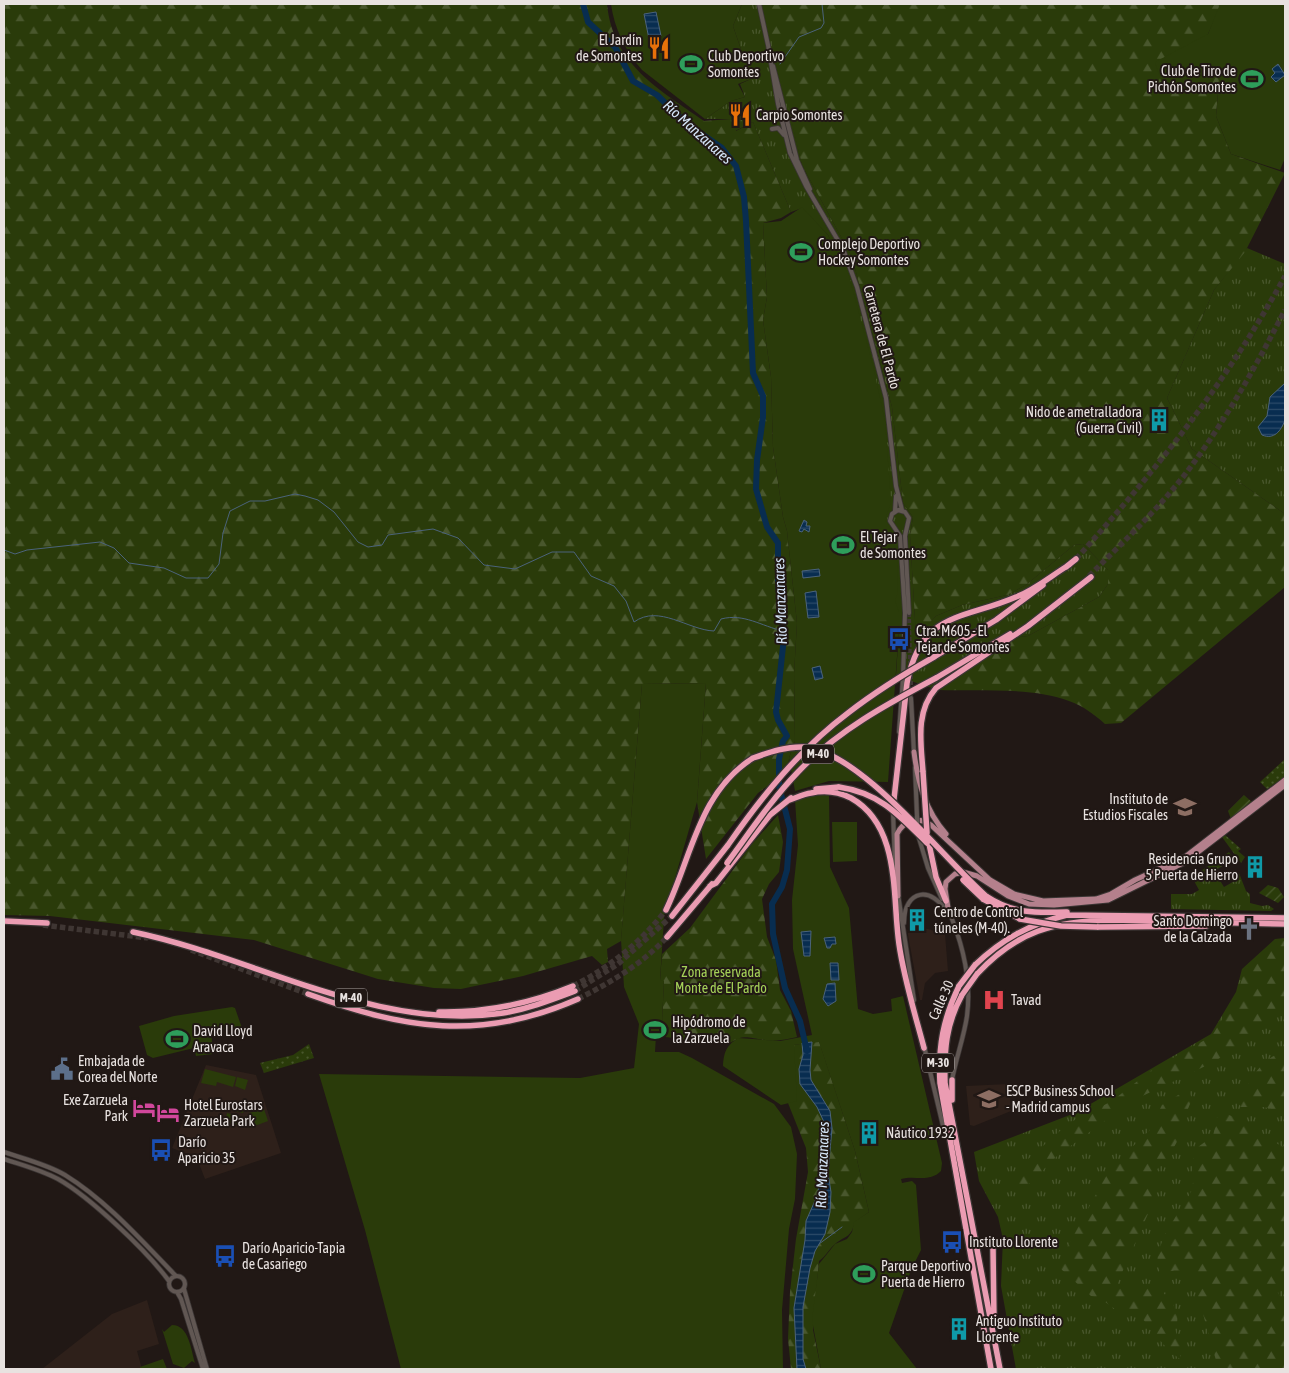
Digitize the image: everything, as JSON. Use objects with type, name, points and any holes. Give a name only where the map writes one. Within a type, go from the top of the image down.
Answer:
[{"type":"highway","name":"M-40","points":[[672,916],[728,845],[767,791],[822,735],[873,695],[996,620],[1076,559]]},
{"type":"highway","points":[[894,800],[906,683],[910,668],[923,642],[948,620],[1025,594],[1069,565]]},
{"type":"highway","name":"M-40","points":[[667,937],[729,863],[777,796],[799,771],[827,746],[876,711],[1008,636],[1090,577],[1028,626],[941,683],[931,693],[922,712],[921,734],[926,833],[932,861],[947,904]]},
{"type":"highway","points":[[666,910],[712,799],[732,774],[753,758],[776,751],[805,748],[816,750],[849,765],[878,788],[985,897],[998,904],[1025,913],[1079,914]]},
{"type":"highway","points":[[729,863],[770,816],[789,800],[802,793],[839,787],[865,792],[898,814],[985,897],[1020,919],[1046,924],[1096,927],[1261,924]]},
{"type":"highway","points":[[789,800],[812,793],[837,793],[865,807],[878,822],[888,852],[903,966],[924,1048]]},
{"type":"highway","name":"Calle 30","points":[[991,1369],[949,1143],[940,1083],[938,1056],[946,1015],[959,986],[975,965],[991,950],[1029,926],[1051,919],[1079,914],[1285,918]]},
{"type":"highway","name":"Calle 30","points":[[999,1367],[945,1083],[945,1049],[951,1018],[962,995],[977,974],[994,956],[1017,939],[1055,925],[1088,920],[1285,924]]},
{"type":"highway","points":[[4,921],[47,922]]},
{"type":"highway","name":"M-40","points":[[133,932],[185,944],[330,992],[400,1010],[448,1016],[503,1013],[549,1001],[574,988]]},
{"type":"highway","name":"M-40","points":[[308,994],[388,1019],[447,1027],[504,1023],[531,1017],[578,999]]},
{"type":"highway","points":[[951,1110],[952,1080]]},
{"type":"highway","points":[[944,1130],[949,1143]]},
{"type":"highway","points":[[993,1248],[994,1317],[1000,1350],[999,1367]]},
{"type":"highway","points":[[981,1328],[986,1342]]},
{"type":"main road","points":[[914,752],[918,781],[925,802],[940,828],[968,859]]},
{"type":"main road","points":[[898,896],[896,839],[899,831],[908,822],[916,820],[927,822],[1000,886],[1025,898],[1049,901],[1100,898],[1185,857],[1285,780]]},
{"type":"main road","points":[[947,904],[945,885],[950,876],[963,872],[981,879],[1008,896],[1029,904],[1054,905],[1108,900],[1190,859],[1285,785]]},
{"type":"street","name":"Carretera de El Pardo","points":[[759,4],[790,154],[849,262],[857,287],[889,411],[896,486],[895,512]]},
{"type":"street","name":"Carretera de El Pardo","points":[[768,45],[798,160],[816,202]]},
{"type":"street","points":[[782,121],[786,124],[798,160]]},
{"type":"street","points":[[772,129],[778,128],[783,133],[790,154]]},
{"type":"street","name":"Carretera de El Pardo","points":[[896,486],[902,510]]},
{"type":"street","points":[[909,613],[905,526],[909,518],[902,510],[895,512],[890,520],[897,528],[901,546],[906,639],[894,800],[894,846],[904,939],[924,1048],[944,1130]]},
{"type":"street","points":[[897,528],[905,526]]},
{"type":"street","points":[[911,698],[917,825],[928,868],[947,904],[961,942],[968,992],[967,1016],[952,1080]]},
{"type":"street","points":[[904,939],[906,906],[909,902],[920,896],[934,896],[941,901],[954,924]]},
{"type":"street","points":[[4,1152],[46,1165],[72,1180],[126,1224],[175,1276],[182,1277],[185,1281],[184,1289],[207,1369]]},
{"type":"street","points":[[4,1159],[46,1174],[69,1187],[120,1229],[168,1281],[171,1290],[177,1292],[182,1299],[203,1369]]},
{"type":"street","points":[[168,1281],[175,1276]]},
{"type":"street","points":[[177,1292],[184,1289]]},
{"type":"shaded area","points":[[908,911],[921,913],[921,927],[945,934],[948,971],[935,973],[925,983],[922,1000],[920,1000],[908,935]]},
{"type":"shaded area","points":[[206,1065],[256,1075],[281,1153],[205,1179],[198,1161],[190,1155],[172,1148]]},
{"type":"shaded area","name":"ESCP Business School - Madrid campus","points":[[1009,1084],[1011,1111],[974,1126],[970,1125],[966,1086]]},
{"type":"shaded area","points":[[147,1300],[159,1344],[137,1351],[142,1369],[42,1369],[112,1314]]},
{"type":"green space","points":[[4,4],[607,4],[611,25],[618,44],[628,59],[655,86],[704,121],[731,119],[736,131],[753,122],[791,212],[781,218],[763,223],[767,297],[763,320],[771,377],[773,447],[783,517],[787,531],[797,623],[794,674],[795,741],[789,758],[788,771],[758,793],[706,859],[697,802],[706,683],[642,684],[621,941],[607,949],[608,962],[602,965],[592,956],[523,976],[461,989],[434,988],[378,979],[254,940],[50,916],[4,915]]},
{"type":"green space","name":"Club Deportivo Somontes","points":[[611,4],[742,4],[733,26],[751,79],[738,84],[745,97],[731,101],[705,119],[642,70],[636,63],[618,31]]},
{"type":"green space","points":[[742,4],[764,4],[776,39],[778,61],[802,165],[852,257],[892,407],[903,503],[913,517],[910,535],[916,637],[936,616],[962,605],[1007,595],[1026,585],[1074,545],[1083,544],[1108,570],[1108,584],[1099,597],[1028,636],[1020,637],[1005,648],[1003,646],[938,690],[896,676],[899,629],[884,616],[849,278],[828,235],[802,208],[791,212],[753,122],[735,131],[731,119],[705,119],[731,101],[745,97],[740,84],[751,79],[733,26]]},
{"type":"green space","points":[[763,4],[1221,5],[1208,34],[1164,90],[1220,68],[1216,116],[1231,154],[1285,173],[1245,252],[1214,290],[1167,398],[1192,449],[1285,514],[1285,587],[1121,723],[1105,724],[1074,703],[1039,694],[1005,691],[938,690],[1003,645],[1005,647],[1020,637],[1028,636],[1099,597],[1108,584],[1108,570],[1083,544],[1074,545],[1026,585],[1007,595],[962,605],[936,616],[916,638],[910,535],[913,517],[903,503],[892,407],[852,257],[802,165]]},
{"type":"green space","name":"Club de Tiro de Pichón Somontes","points":[[1220,4],[1285,4],[1285,158],[1280,170],[1231,154],[1216,116],[1220,68],[1164,91],[1155,62],[1208,34]]},
{"type":"green space","name":"El Tejar de Somontes","points":[[802,207],[828,235],[849,276],[873,366],[885,421],[891,502],[885,520],[897,537],[898,592],[895,601],[899,612],[899,629],[888,782],[829,781],[795,791],[789,758],[795,741],[794,674],[797,623],[787,531],[783,517],[773,447],[771,377],[763,320],[767,297],[763,223],[781,221]]},
{"type":"green space","points":[[1247,248],[1285,264],[1285,514],[1192,449],[1167,398],[1214,290]]},
{"type":"green space","name":"Hipódromo de la Zarzuela","points":[[706,683],[697,802],[673,885],[665,904],[660,980],[664,981],[662,1022],[683,1039],[656,1036],[655,1052],[679,1052],[692,1058],[774,1104],[791,1127],[797,1154],[795,1199],[789,1229],[782,1310],[783,1369],[401,1369],[365,1230],[319,1074],[580,1078],[634,1068],[639,1024],[624,987],[621,940],[642,684]]},
{"type":"green space","points":[[1285,759],[1285,777],[1267,789],[1260,782]]},
{"type":"green space","points":[[817,794],[829,794],[830,867],[849,908],[858,1009],[873,1014],[892,1011],[891,999],[903,996],[942,1163],[941,1171],[932,1177],[901,1179],[902,1183],[912,1181],[916,1185],[921,1250],[911,1270],[889,1333],[917,1369],[821,1369],[812,1320],[819,1264],[835,1244],[847,1239],[852,1232],[854,1222],[869,1212],[855,1151],[819,1042],[794,1045],[797,1101],[781,1105],[723,1066],[726,1050],[738,1038],[780,1041],[812,1035],[793,949],[792,900],[798,845],[795,800]]},
{"type":"green space","points":[[1244,795],[1253,803],[1231,819],[1228,811]]},
{"type":"green space","name":"Zona reservada Monte de El Pardo","points":[[778,815],[783,842],[779,872],[769,884],[762,899],[767,937],[776,960],[780,990],[791,1011],[797,1037],[773,1041],[742,1038],[727,1045],[709,1040],[688,1044],[662,1022],[664,981],[660,981],[662,954],[690,928],[752,844]]},
{"type":"green space","points":[[832,822],[857,822],[857,861],[833,862]]},
{"type":"green space","points":[[1224,834],[1241,849],[1238,851],[1245,857],[1241,863],[1222,837]]},
{"type":"green space","points":[[1229,852],[1234,859],[1214,871],[1224,887],[1238,879],[1236,875],[1239,873],[1246,891],[1250,894],[1250,903],[1262,906],[1268,905],[1274,909],[1271,911],[1171,909],[1171,894],[1192,894],[1199,890],[1192,877]]},
{"type":"green space","points":[[1268,885],[1278,888],[1284,897],[1278,903],[1259,893]]},
{"type":"green space","points":[[1285,938],[1285,1369],[1016,1369],[1001,1286],[1003,1239],[998,1217],[979,1181],[974,1152],[1075,1113],[1211,1034],[1236,992],[1242,969],[1275,939]]},
{"type":"green space","points":[[1276,941],[1285,941],[1285,1000],[1253,1033],[1241,1044],[1218,1059],[1177,1080],[1137,1097],[1057,1156],[1017,1196],[1009,1176],[1069,1123],[1112,1101],[1153,1069],[1212,1036],[1238,993],[1244,970]]},
{"type":"green space","name":"David Lloyd Aravaca","points":[[235,1008],[242,1028],[211,1030],[213,1054],[196,1056],[194,1048],[153,1058],[147,1055],[139,1026],[174,1016]]},
{"type":"green space","points":[[819,1041],[855,1151],[869,1212],[855,1222],[850,1234],[835,1244],[819,1261],[813,1330],[821,1369],[791,1369],[788,1339],[790,1292],[796,1239],[808,1172],[806,1148],[788,1103],[794,1045]]},
{"type":"green space","points":[[309,1044],[314,1058],[264,1073],[260,1063],[293,1055]]},
{"type":"green space","points":[[1285,1047],[1285,1113],[1264,1107],[1240,1107],[1249,1082],[1257,1071],[1266,1061]]},
{"type":"green space","points":[[205,1069],[236,1077],[233,1087],[217,1082],[216,1086],[201,1083]]},
{"type":"green space","points":[[237,1077],[248,1080],[245,1090],[235,1086]]},
{"type":"green space","points":[[1188,1089],[1192,1099],[1185,1116],[1182,1133],[1166,1161],[1155,1171],[1151,1207],[1117,1284],[1130,1289],[1158,1287],[1166,1296],[1176,1311],[1177,1323],[1175,1329],[1180,1345],[1180,1359],[1168,1349],[1137,1313],[1119,1312],[1101,1299],[1091,1296],[1061,1269],[1060,1260],[1100,1187],[1102,1177],[1117,1165],[1128,1151],[1149,1131],[1162,1105]]},
{"type":"green space","points":[[230,1101],[245,1104],[243,1113],[228,1109]]},
{"type":"green space","points":[[264,1109],[268,1121],[249,1128],[246,1119],[250,1117],[249,1113]]},
{"type":"green space","points":[[227,1113],[242,1117],[240,1125],[225,1122]]},
{"type":"green space","points":[[1225,1113],[1253,1126],[1266,1139],[1285,1147],[1285,1278],[1278,1285],[1277,1291],[1281,1298],[1282,1315],[1285,1315],[1285,1369],[1214,1369],[1217,1364],[1193,1278],[1185,1272],[1177,1270],[1160,1275],[1157,1255],[1165,1234],[1191,1192],[1194,1178],[1192,1161],[1198,1147],[1213,1136],[1218,1114]]},
{"type":"green space","points":[[172,1325],[182,1329],[190,1345],[195,1363],[192,1361],[184,1368],[173,1364],[162,1329],[164,1332]]},
{"type":"green space","points":[[163,1359],[167,1369],[141,1369],[140,1367]]},
{"type":"water","points":[[656,12],[661,36],[649,39],[644,14]]},
{"type":"water","points":[[1278,64],[1285,75],[1276,82],[1271,77],[1275,73],[1272,69]]},
{"type":"water","points":[[1285,383],[1285,420],[1276,434],[1270,436],[1262,435],[1258,427],[1267,416],[1270,397]]},
{"type":"water","points":[[804,520],[807,522],[806,526],[810,526],[809,532],[804,529],[802,532],[799,531]]},
{"type":"water","points":[[819,569],[820,576],[803,578],[802,571]]},
{"type":"water","points":[[816,591],[819,617],[808,618],[805,593]]},
{"type":"water","points":[[820,666],[823,678],[815,680],[812,668]]},
{"type":"water","points":[[811,931],[810,956],[804,956],[801,932]]},
{"type":"water","points":[[835,937],[836,944],[832,944],[830,948],[827,948],[824,938]]},
{"type":"water","points":[[830,963],[838,963],[839,980],[831,980]]},
{"type":"water","points":[[835,983],[836,1001],[828,1006],[823,999],[827,984]]},
{"type":"water","points":[[812,1042],[811,1080],[830,1111],[832,1128],[828,1173],[831,1192],[830,1212],[825,1234],[815,1251],[803,1307],[803,1359],[806,1369],[797,1369],[794,1308],[805,1240],[806,1221],[818,1194],[824,1122],[817,1107],[800,1084],[799,1069],[803,1055],[802,1043]]},
{"type":"waterway","name":"Río Manzanares","points":[[583,4],[588,22],[615,47],[633,81],[657,95],[686,123],[722,148],[736,166],[744,197],[753,373],[763,396],[763,417],[757,460],[756,489],[767,527],[778,543],[778,582],[784,637],[776,712],[778,720],[787,736],[783,741],[779,759],[779,786],[790,829],[787,870],[782,887],[772,904],[773,934],[785,988],[800,1021],[807,1051]]},
{"type":"waterway","points":[[780,64],[799,37],[821,28],[824,23],[822,4]]},
{"type":"waterway","points":[[4,550],[15,554],[27,550],[100,542],[114,548],[129,563],[164,568],[186,578],[208,578],[219,564],[223,533],[230,511],[250,501],[265,501],[295,494],[318,500],[334,512],[358,542],[368,547],[382,545],[388,535],[433,529],[458,538],[484,565],[515,569],[552,552],[574,552],[591,576],[614,586],[626,601],[634,622],[644,617],[663,617],[704,630],[714,631],[721,619],[737,618],[783,631]]},
{"type":"waterway","points":[[819,1244],[842,1227]]},
{"type":"tunnel","points":[[1076,559],[1135,492],[1189,424],[1239,352],[1285,276]]},
{"type":"tunnel","points":[[1089,576],[1158,506],[1195,461],[1243,387],[1285,310]]},
{"type":"tunnel","points":[[909,613],[910,666]]},
{"type":"tunnel","points":[[911,675],[911,698]]},
{"type":"tunnel","points":[[573,986],[587,979],[624,953],[646,933],[666,910]]},
{"type":"tunnel","points":[[575,991],[618,964],[672,916]]},
{"type":"tunnel","points":[[43,925],[148,938]]},
{"type":"tunnel","points":[[578,999],[625,972],[647,956],[667,937]]},
{"type":"tunnel","points":[[191,950],[308,994]]},
{"type":"place","name":"El Jardín de Somontes","points":[[659,48]]},
{"type":"place","name":"Club Deportivo Somontes","points":[[691,64]]},
{"type":"place","name":"Club de Tiro de Pichón Somontes","points":[[1252,79]]},
{"type":"place","name":"Carpio Somontes","points":[[740,115]]},
{"type":"place","name":"Complejo Deportivo Hockey Somontes","points":[[801,252]]},
{"type":"place","name":"Nido de ametralladora (Guerra Civil)","points":[[1159,420]]},
{"type":"place","name":"El Tejar de Somontes","points":[[843,545]]},
{"type":"place","name":"Ctra. M605 - El Tejar de Somontes","points":[[899,639]]},
{"type":"place","name":"Instituto de Estudios Fiscales","points":[[1185,807]]},
{"type":"place","name":"Residencia Grupo 5 Puerta de Hierro","points":[[1255,867]]},
{"type":"place","name":"Centro de Control túneles (M-40).","points":[[917,920]]},
{"type":"place","name":"Santo Domingo de la Calzada","points":[[1249,929]]},
{"type":"place","name":"Tavad","points":[[994,1000]]},
{"type":"place","name":"Hipódromo de la Zarzuela","points":[[655,1030]]},
{"type":"place","name":"David Lloyd Aravaca","points":[[177,1039]]},
{"type":"place","name":"Embajada de Corea del Norte","points":[[62,1069]]},
{"type":"place","name":"ESCP Business School - Madrid campus","points":[[989,1099]]},
{"type":"place","name":"Exe Zarzuela Park","points":[[144,1108]]},
{"type":"place","name":"Hotel Eurostars Zarzuela Park","points":[[168,1113]]},
{"type":"place","name":"Náutico 1932","points":[[869,1133]]},
{"type":"place","name":"Darío Aparicio 35","points":[[161,1150]]},
{"type":"place","name":"Instituto Llorente","points":[[952,1242]]},
{"type":"place","name":"Darío Aparicio-Tapia de Casariego","points":[[225,1256]]},
{"type":"place","name":"Parque Deportivo Puerta de Hierro","points":[[864,1274]]},
{"type":"place","name":"Antiguo Instituto Llorente","points":[[959,1329]]}]
